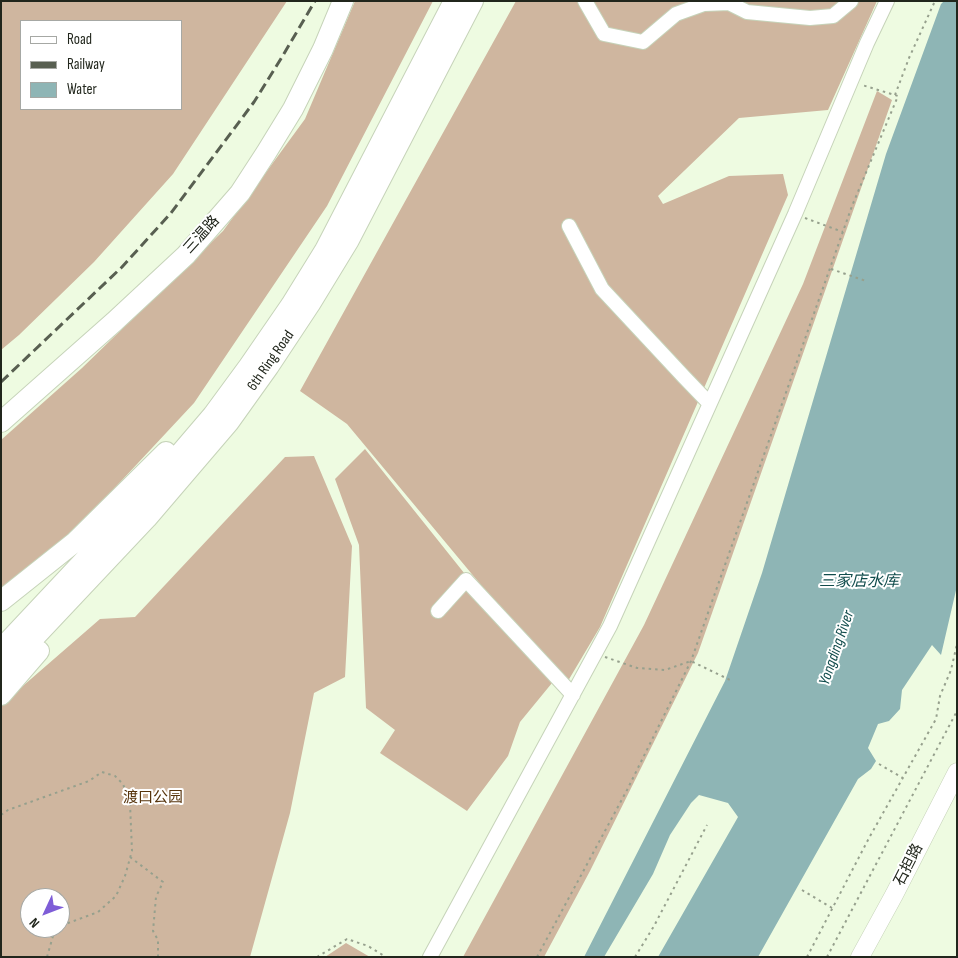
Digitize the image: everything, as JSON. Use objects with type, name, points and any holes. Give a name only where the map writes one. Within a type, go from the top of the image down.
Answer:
[{"type":"highway","name":"三温路","points":[[1,422],[107,328],[186,254],[240,193],[293,109],[323,49],[343,1]]},
{"type":"highway","name":"6th Ring Road","points":[[1,649],[137,504],[213,414],[249,366],[291,305],[325,250],[454,1]]},
{"type":"highway","name":"6th Ring Road","points":[[1,673],[148,518],[229,422],[269,366],[349,240],[473,1]]},
{"type":"highway","points":[[1,601],[74,542],[148,471],[249,366]]},
{"type":"highway","points":[[1,695],[52,638],[148,518]]},
{"type":"main road","name":"石担路","points":[[860,957],[957,772]]},
{"type":"street","points":[[585,1],[604,34],[643,42],[676,14],[696,4],[729,3],[747,12],[810,18],[833,16],[851,1]]},
{"type":"street","points":[[430,957],[610,626],[795,214],[867,43],[887,1]]},
{"type":"street","points":[[569,226],[602,289],[709,403]]},
{"type":"street","points":[[438,611],[466,580],[572,696]]},
{"type":"path","points":[[895,95],[909,58],[935,1]]},
{"type":"path","points":[[537,957],[627,790],[691,661],[852,206],[898,96],[851,81]]},
{"type":"path","points":[[795,214],[843,232]]},
{"type":"path","points":[[830,269],[866,281]]},
{"type":"path","points":[[807,957],[936,719],[940,696],[951,670],[957,644]]},
{"type":"path","points":[[596,652],[606,658],[637,668],[664,670],[691,661],[730,680]]},
{"type":"path","points":[[827,957],[957,711]]},
{"type":"path","points":[[879,764],[903,778]]},
{"type":"path","points":[[1,815],[8,810],[89,781],[102,772],[115,776],[123,784],[130,803],[132,851],[125,876],[116,896],[98,912],[70,922]]},
{"type":"path","points":[[635,957],[658,918],[707,825]]},
{"type":"path","points":[[130,857],[163,882],[156,896],[153,931],[158,940],[158,957]]},
{"type":"path","points":[[802,890],[832,908]]},
{"type":"path","points":[[47,957],[52,938]]},
{"type":"path","points":[[317,957],[347,939],[368,946],[381,956],[386,957]]},
{"type":"green space","points":[[1,1],[287,1],[173,174],[94,262],[1,350]]},
{"type":"green space","points":[[355,1],[433,1],[327,206],[194,403],[1,607],[1,440],[82,368],[223,231],[305,119]]},
{"type":"green space","points":[[516,1],[877,1],[828,110],[739,118],[658,196],[663,204],[729,176],[783,174],[788,195],[600,627],[565,686],[347,424],[300,391]]},
{"type":"green space","points":[[877,91],[892,100],[698,653],[590,871],[544,957],[463,957],[644,625],[803,284]]},
{"type":"green space","points":[[365,449],[552,683],[520,722],[508,756],[467,811],[380,753],[395,730],[366,708],[359,545],[335,479]]},
{"type":"green space","name":"渡口公园","points":[[314,456],[352,546],[345,677],[314,693],[290,813],[250,957],[1,957],[1,705],[100,619],[135,617],[285,457]]},
{"type":"green space","points":[[346,943],[370,957],[325,957]]},
{"type":"water","name":"三家店水库","points":[[944,1],[957,1],[957,586],[941,655],[932,645],[902,690],[900,709],[889,721],[878,724],[868,748],[876,761],[871,769],[858,779],[758,957],[658,957],[738,817],[728,803],[699,795],[691,803],[670,835],[653,874],[604,957],[584,957],[725,681],[762,573],[886,154],[941,4]]},
{"type":"railway","points":[[1,382],[122,267],[171,213],[254,102],[315,1]]},
{"type":"water label","name":"Yongding River","points":[[837,648]]}]
